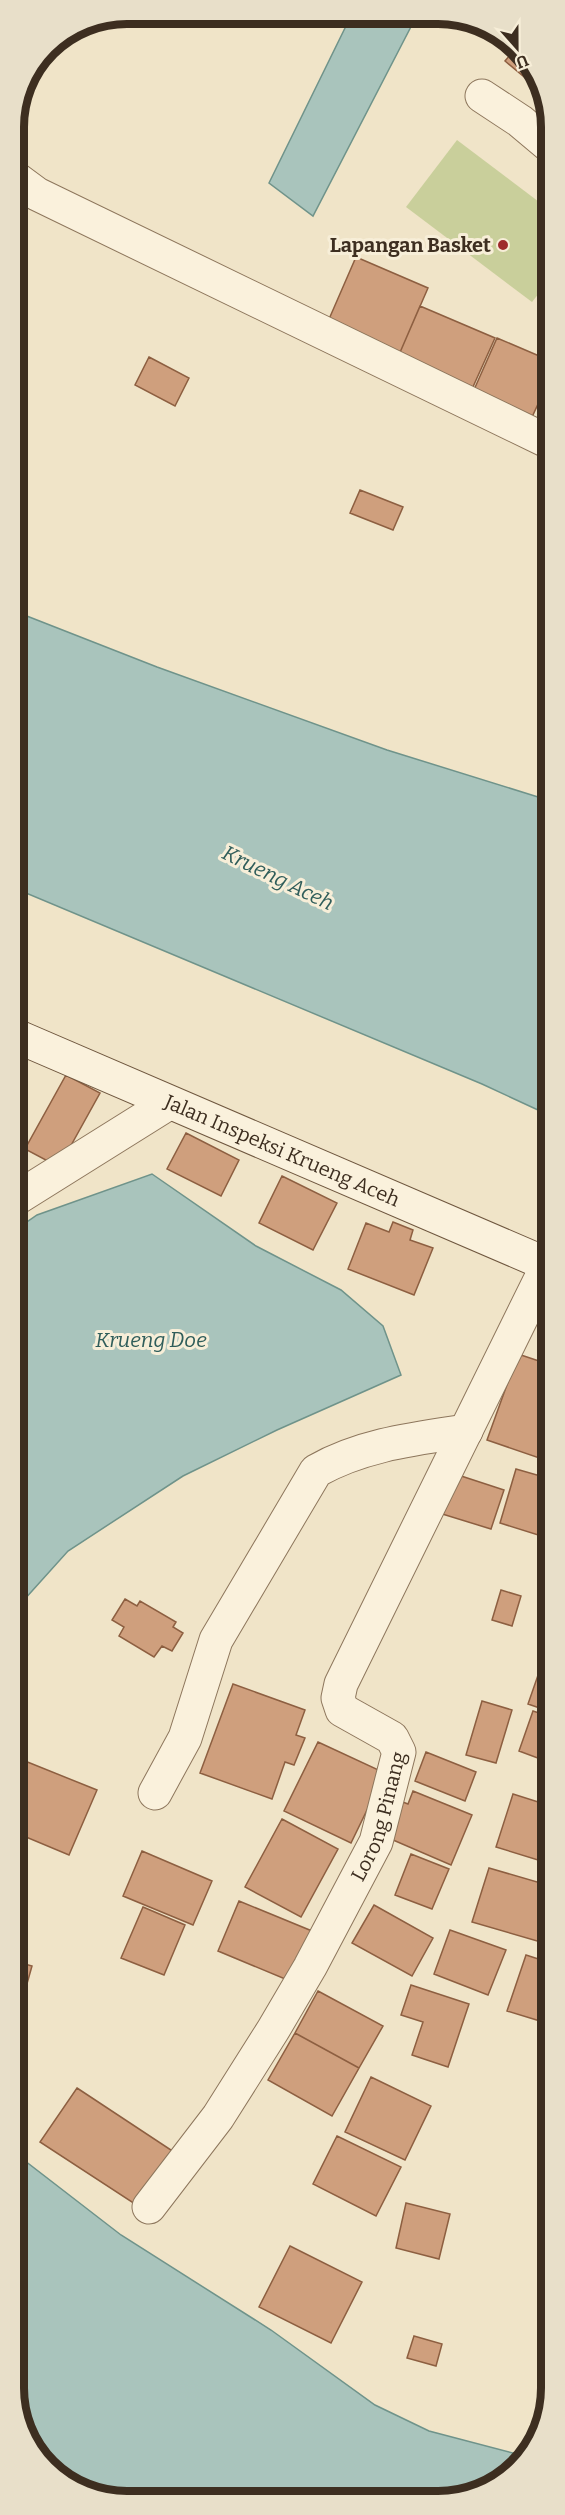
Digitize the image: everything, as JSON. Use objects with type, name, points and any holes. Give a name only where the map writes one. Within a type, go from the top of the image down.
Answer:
[{"type":"street","points":[[482,96],[520,121],[541,139]]},
{"type":"street","points":[[24,184],[37,194],[541,438]]},
{"type":"street","name":"Jalan Inspeksi Krueng Aceh","points":[[24,1039],[541,1262]]},
{"type":"street","points":[[24,1194],[169,1103]]},
{"type":"street","name":"Lorong Pinang","points":[[149,2207],[218,2117],[273,2030],[310,1967],[376,1842],[399,1752],[392,1738],[342,1710],[338,1698],[340,1684],[541,1281]]},
{"type":"street","points":[[155,1793],[185,1738],[216,1640],[316,1471],[339,1459],[390,1443],[465,1431]]},
{"type":"green space","name":"Lapangan Basket","points":[[457,140],[541,203],[541,291],[532,302],[406,207]]},
{"type":"water","points":[[343,24],[412,24],[313,216],[269,183],[345,28]]},
{"type":"water","name":"Krueng Aceh","points":[[24,615],[157,667],[387,750],[541,798],[541,1111],[482,1084],[24,892]]},
{"type":"water","name":"Krueng Doe","points":[[152,1174],[256,1246],[341,1290],[383,1326],[401,1375],[277,1430],[183,1476],[68,1551],[24,1600],[24,1224],[37,1215]]},
{"type":"water","points":[[24,2160],[121,2235],[271,2330],[375,2405],[429,2431],[517,2454],[495,2474],[471,2486],[438,2491],[127,2491],[107,2489],[76,2477],[59,2465],[41,2445],[25,2401]]},
{"type":"building","points":[[356,257],[428,288],[398,357],[326,326]]},
{"type":"building","points":[[420,306],[495,338],[472,389],[398,357]]},
{"type":"building","points":[[497,338],[541,357],[541,398],[532,417],[473,392]]},
{"type":"building","points":[[149,357],[189,378],[175,406],[135,385]]},
{"type":"building","points":[[360,490],[403,507],[393,530],[350,513]]},
{"type":"building","points":[[66,1075],[100,1093],[59,1167],[25,1149]]},
{"type":"building","points":[[186,1133],[239,1160],[221,1196],[167,1169]]},
{"type":"building","points":[[282,1176],[337,1203],[313,1250],[259,1223]]},
{"type":"building","points":[[393,1222],[413,1230],[410,1240],[433,1248],[414,1295],[348,1269],[366,1223],[389,1232]]},
{"type":"building","points":[[518,1354],[541,1362],[541,1459],[487,1440]]},
{"type":"building","points":[[516,1469],[541,1476],[541,1536],[500,1523]]},
{"type":"building","points":[[452,1473],[504,1490],[491,1529],[439,1513]]},
{"type":"building","points":[[501,1590],[521,1596],[512,1626],[492,1620]]},
{"type":"building","points":[[125,1599],[137,1606],[140,1601],[176,1622],[173,1627],[183,1633],[172,1651],[162,1646],[154,1657],[119,1636],[124,1627],[112,1620]]},
{"type":"building","points":[[541,1667],[541,1709],[528,1704]]},
{"type":"building","points":[[233,1684],[305,1710],[296,1735],[305,1738],[294,1765],[285,1762],[272,1799],[200,1773]]},
{"type":"building","points":[[482,1701],[512,1710],[496,1763],[466,1755]]},
{"type":"building","points":[[533,1711],[541,1714],[541,1759],[519,1751]]},
{"type":"building","points":[[318,1742],[385,1773],[351,1843],[284,1811]]},
{"type":"building","points":[[426,1752],[476,1772],[465,1801],[415,1781]]},
{"type":"building","points":[[25,1761],[97,1790],[69,1855],[24,1836]]},
{"type":"building","points":[[413,1791],[472,1815],[451,1865],[393,1840],[395,1799],[408,1804]]},
{"type":"building","points":[[513,1794],[541,1803],[541,1861],[496,1847]]},
{"type":"building","points":[[282,1819],[338,1849],[301,1917],[245,1887]]},
{"type":"building","points":[[142,1851],[212,1881],[193,1925],[123,1896]]},
{"type":"building","points":[[411,1854],[449,1869],[432,1909],[395,1895]]},
{"type":"building","points":[[489,1868],[541,1883],[541,1942],[472,1922]]},
{"type":"building","points":[[239,1901],[312,1931],[290,1981],[218,1951]]},
{"type":"building","points":[[374,1905],[433,1938],[412,1976],[352,1943]]},
{"type":"building","points":[[143,1907],[185,1925],[164,1975],[121,1958]]},
{"type":"building","points":[[450,1930],[506,1950],[488,1995],[434,1974]]},
{"type":"building","points":[[526,1955],[541,1960],[540,2021],[507,2011]]},
{"type":"building","points":[[24,1964],[32,1966],[24,1994]]},
{"type":"building","points":[[411,1985],[469,2004],[448,2067],[412,2055],[423,2022],[401,2015]]},
{"type":"building","points":[[318,1991],[383,2026],[359,2068],[295,2033]]},
{"type":"building","points":[[295,2033],[359,2068],[332,2116],[268,2080]]},
{"type":"building","points":[[371,2077],[431,2106],[405,2160],[345,2132]]},
{"type":"building","points":[[77,2088],[174,2152],[138,2206],[40,2142]]},
{"type":"building","points":[[337,2136],[401,2167],[376,2216],[313,2184]]},
{"type":"building","points":[[406,2203],[450,2214],[439,2259],[396,2248]]},
{"type":"building","points":[[290,2246],[362,2282],[331,2343],[259,2307]]},
{"type":"building","points":[[414,2336],[442,2344],[436,2366],[407,2358]]},
{"type":"place","name":"Lapangan Basket","points":[[503,245]]}]
